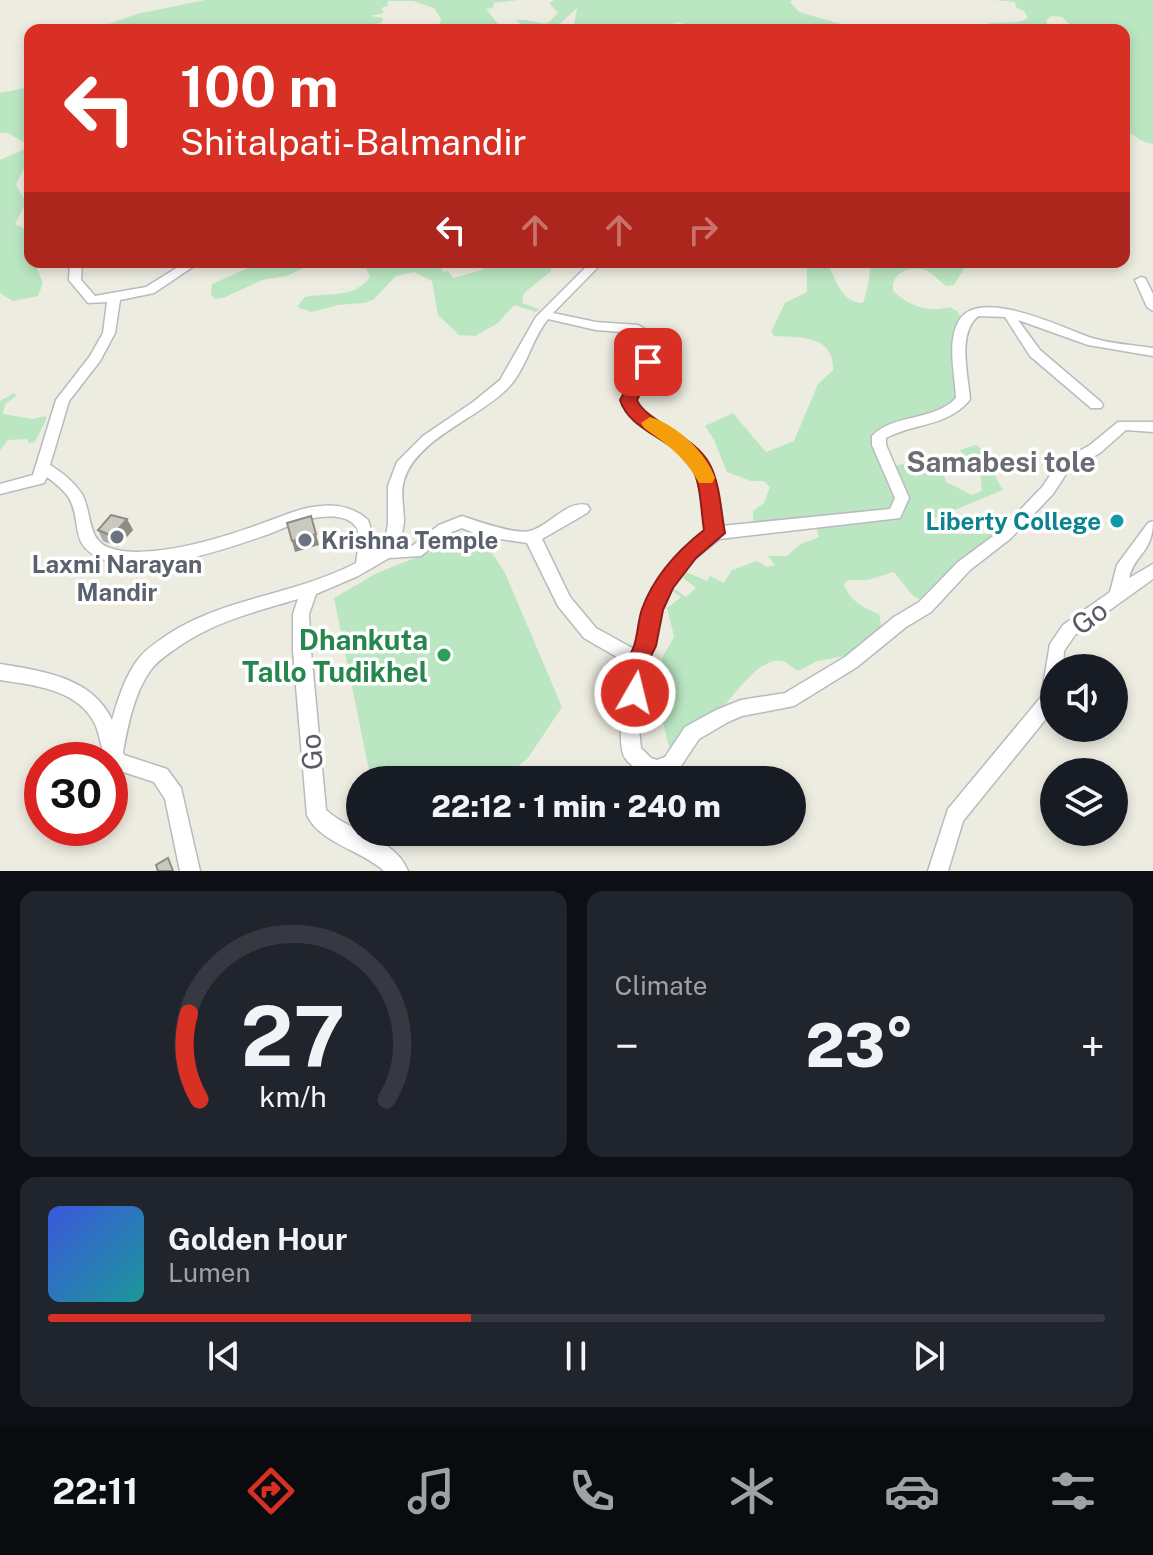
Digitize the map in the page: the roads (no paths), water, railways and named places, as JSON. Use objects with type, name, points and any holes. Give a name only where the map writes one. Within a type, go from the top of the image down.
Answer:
[{"type":"street","points":[[76,268],[75,280],[92,300],[150,290],[185,268]]},
{"type":"street","points":[[582,509],[531,538],[481,530],[462,522],[444,529],[415,552],[393,553],[391,545],[396,526],[394,493],[401,467],[417,449],[503,385],[517,366],[532,331],[591,268]]},
{"type":"street","points":[[1141,280],[1153,307]]},
{"type":"street","points":[[0,489],[39,479],[63,400],[95,358],[109,333],[114,298]]},
{"type":"street","points":[[1153,352],[1093,342],[1011,313],[993,310],[975,313],[965,322],[959,360],[963,399],[956,409],[945,416],[890,429],[879,436],[879,445],[902,498],[895,514],[715,533],[689,553],[665,583],[652,610],[645,646],[638,660],[630,730],[632,752],[644,764],[657,769],[672,763],[692,733],[722,716],[741,708],[788,700],[851,662],[900,622],[925,607],[964,566],[1005,535],[1048,490],[1063,467],[1095,449],[1123,425],[1153,427]]},
{"type":"street","points":[[1011,313],[1011,319],[1035,353],[1096,405]]},
{"type":"street","points":[[547,315],[596,326],[638,329],[655,340],[628,400],[637,416],[674,437],[702,467],[715,533]]},
{"type":"street","points":[[44,468],[58,476],[79,503],[82,530],[90,546],[112,556],[140,559],[160,556],[246,536],[314,512],[333,511],[363,524],[367,541],[363,566]]},
{"type":"street","name":"Go","points":[[938,871],[955,816],[1050,700],[1056,649],[1069,630],[1117,596],[1123,570],[1153,527]]},
{"type":"street","points":[[531,538],[542,551],[564,601],[590,633],[638,660]]},
{"type":"street","points":[[117,742],[142,668],[153,654],[193,625],[217,614],[309,590],[363,566],[391,545]]},
{"type":"street","points":[[1117,596],[1153,570]]},
{"type":"street","name":"Go","points":[[309,590],[301,614],[302,651],[317,815],[326,825],[386,857],[398,871]]},
{"type":"street","points":[[0,672],[31,676],[80,694],[98,712],[110,742]]},
{"type":"street","points":[[128,765],[160,775],[174,795],[190,871]]},
{"type":"place","name":"Liberty College","points":[[1117,521]]},
{"type":"place","name":"Laxmi Narayan Mandir","points":[[117,537]]},
{"type":"place","name":"Krishna Temple","points":[[305,540]]},
{"type":"place","name":"Dhankuta Tallo Tudikhel","points":[[444,655]]},
{"type":"district","name":"Samabesi tole","points":[[1001,461]]}]
